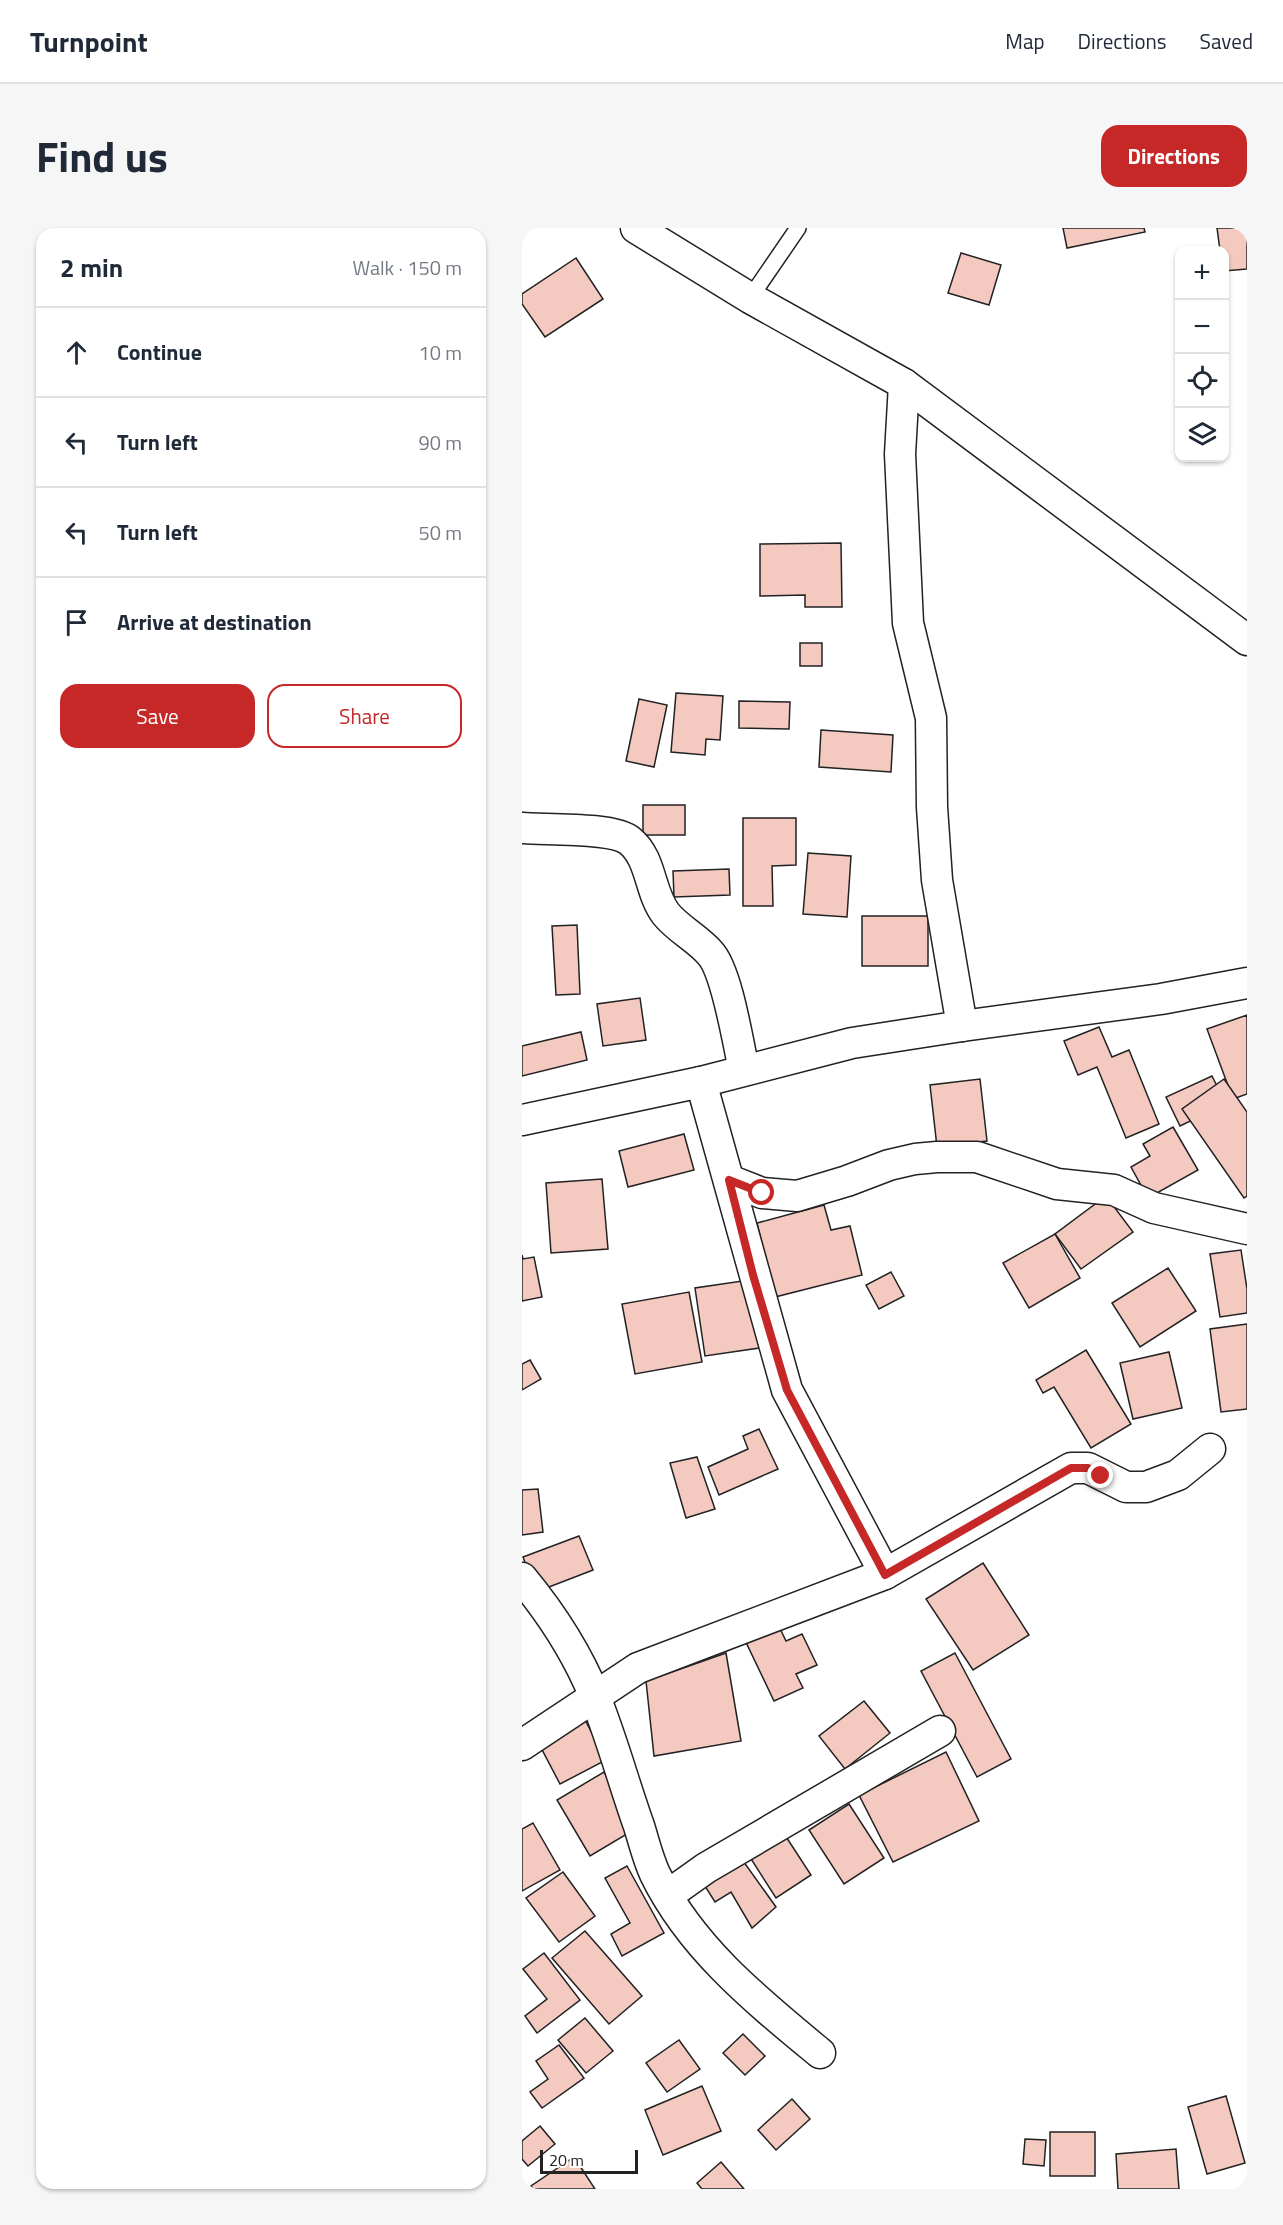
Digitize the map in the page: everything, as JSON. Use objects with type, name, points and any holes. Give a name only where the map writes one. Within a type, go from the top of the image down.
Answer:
[{"type":"street","points":[[636,228],[750,298],[904,384],[1247,640]]},
{"type":"street","points":[[904,384],[900,454],[908,623],[931,718],[936,880],[962,1026]]},
{"type":"street","points":[[522,828],[582,830],[610,834],[629,840],[646,863],[654,891],[666,913],[712,954],[726,987],[744,1070]]},
{"type":"street","points":[[522,1120],[701,1082],[852,1043],[1161,999],[1247,983]]},
{"type":"street","points":[[701,1082],[753,1275],[787,1390],[885,1575]]},
{"type":"street","points":[[729,1180],[762,1193],[797,1196],[889,1165],[915,1159],[936,1156],[977,1157],[1057,1184],[1114,1190],[1154,1208],[1247,1229]]},
{"type":"street","points":[[522,1745],[638,1668],[885,1575],[1071,1468],[1088,1468],[1126,1487],[1146,1487],[1178,1475],[1210,1449]]},
{"type":"street","points":[[522,1578],[548,1612],[578,1661],[595,1696],[655,1873],[683,1921],[722,1966],[760,2003],[820,2053]]},
{"type":"street","points":[[668,1895],[716,1863],[940,1731]]},
{"type":"lane","points":[[750,298],[798,228]]},
{"type":"building","points":[[1063,228],[1144,228],[1145,232],[1067,248]]},
{"type":"building","points":[[1217,228],[1247,228],[1247,269],[1229,271],[1229,246],[1219,246]]},
{"type":"building","points":[[961,253],[1001,265],[989,305],[948,293]]},
{"type":"building","points":[[576,258],[603,299],[545,337],[522,304],[522,294]]},
{"type":"building","points":[[841,543],[842,607],[805,607],[805,595],[760,596],[760,544]]},
{"type":"building","points":[[800,643],[822,643],[822,666],[800,666]]},
{"type":"building","points":[[676,693],[723,696],[720,740],[706,739],[705,755],[671,752]]},
{"type":"building","points":[[639,699],[667,705],[654,767],[626,761]]},
{"type":"building","points":[[739,701],[790,702],[789,729],[739,728]]},
{"type":"building","points":[[821,730],[893,735],[891,772],[819,767]]},
{"type":"building","points":[[643,805],[685,805],[685,835],[643,835]]},
{"type":"building","points":[[743,818],[796,818],[796,865],[772,866],[773,906],[743,906]]},
{"type":"building","points":[[808,853],[851,856],[847,917],[803,914]]},
{"type":"building","points":[[729,869],[730,895],[674,897],[673,871]]},
{"type":"building","points":[[862,916],[928,916],[928,966],[862,966]]},
{"type":"building","points":[[577,925],[580,994],[556,995],[552,926]]},
{"type":"building","points":[[640,998],[646,1040],[603,1046],[597,1004]]},
{"type":"building","points":[[1247,1015],[1247,1094],[1233,1099],[1207,1029]]},
{"type":"building","points":[[1099,1027],[1112,1057],[1129,1050],[1159,1124],[1126,1138],[1097,1067],[1078,1075],[1064,1041]]},
{"type":"building","points":[[581,1032],[587,1060],[522,1076],[522,1046]]},
{"type":"building","points":[[1212,1076],[1226,1104],[1180,1126],[1166,1097]]},
{"type":"building","points":[[980,1079],[987,1141],[937,1147],[930,1085]]},
{"type":"building","points":[[1224,1079],[1247,1112],[1247,1196],[1244,1198],[1182,1109]]},
{"type":"building","points":[[1173,1127],[1198,1170],[1148,1198],[1131,1167],[1150,1156],[1143,1144]]},
{"type":"building","points":[[684,1134],[694,1170],[628,1187],[619,1151]]},
{"type":"building","points":[[602,1179],[608,1249],[551,1253],[546,1183]]},
{"type":"building","points":[[1106,1196],[1133,1232],[1081,1269],[1055,1234]]},
{"type":"building","points":[[824,1205],[831,1230],[850,1226],[862,1275],[775,1297],[757,1223]]},
{"type":"building","points":[[1055,1234],[1080,1278],[1029,1308],[1003,1263]]},
{"type":"building","points":[[1241,1250],[1247,1289],[1247,1313],[1220,1317],[1210,1254]]},
{"type":"building","points":[[522,1255],[523,1259],[534,1257],[542,1297],[522,1301]]},
{"type":"building","points":[[1168,1268],[1196,1311],[1140,1347],[1112,1303]]},
{"type":"building","points":[[891,1272],[904,1296],[879,1309],[866,1285]]},
{"type":"building","points":[[749,1280],[759,1348],[705,1356],[695,1288]]},
{"type":"building","points":[[689,1292],[702,1362],[635,1374],[622,1304]]},
{"type":"building","points":[[1247,1324],[1247,1409],[1221,1412],[1210,1329]]},
{"type":"building","points":[[1086,1350],[1131,1424],[1091,1448],[1054,1387],[1043,1393],[1036,1380]]},
{"type":"building","points":[[1169,1352],[1182,1408],[1133,1419],[1120,1363]]},
{"type":"building","points":[[530,1360],[541,1379],[522,1390],[522,1364]]},
{"type":"building","points":[[759,1429],[778,1469],[719,1495],[708,1467],[748,1449],[743,1436]]},
{"type":"building","points":[[697,1457],[715,1509],[686,1518],[670,1463]]},
{"type":"building","points":[[538,1489],[543,1532],[522,1535],[522,1490]]},
{"type":"building","points":[[579,1536],[593,1570],[536,1592],[523,1557]]},
{"type":"building","points":[[983,1563],[1029,1635],[973,1670],[926,1599]]},
{"type":"building","points":[[776,1620],[786,1641],[802,1634],[817,1665],[796,1674],[803,1688],[774,1701],[743,1636]]},
{"type":"building","points":[[726,1653],[741,1741],[654,1756],[646,1681]]},
{"type":"building","points":[[955,1653],[1011,1759],[977,1777],[921,1671]]},
{"type":"building","points":[[864,1701],[890,1733],[845,1769],[819,1736]]},
{"type":"building","points":[[584,1718],[606,1760],[560,1784],[538,1742]]},
{"type":"building","points":[[946,1752],[979,1821],[893,1862],[859,1795]]},
{"type":"building","points":[[604,1772],[637,1828],[590,1856],[557,1800]]},
{"type":"building","points":[[849,1804],[884,1858],[844,1884],[809,1830]]},
{"type":"building","points":[[533,1823],[560,1870],[522,1891],[522,1829]]},
{"type":"building","points":[[781,1829],[811,1875],[776,1898],[746,1851]]},
{"type":"building","points":[[741,1858],[776,1907],[752,1928],[731,1892],[715,1902],[703,1883]]},
{"type":"building","points":[[627,1866],[664,1933],[622,1956],[611,1934],[630,1923],[605,1878]]},
{"type":"building","points":[[563,1872],[595,1916],[559,1942],[526,1898]]},
{"type":"building","points":[[585,1931],[642,1996],[609,2024],[552,1958]]},
{"type":"building","points":[[544,1953],[580,2000],[537,2033],[525,2016],[547,1999],[523,1969]]},
{"type":"building","points":[[585,2018],[613,2051],[586,2073],[558,2040]]},
{"type":"building","points":[[743,2034],[765,2056],[745,2075],[723,2053]]},
{"type":"building","points":[[679,2040],[700,2069],[667,2092],[646,2063]]},
{"type":"building","points":[[559,2045],[584,2078],[542,2108],[530,2092],[548,2079],[536,2061]]},
{"type":"building","points":[[702,2086],[721,2131],[663,2155],[645,2110]]},
{"type":"building","points":[[1226,2096],[1245,2163],[1207,2174],[1188,2107]]},
{"type":"building","points":[[792,2099],[810,2119],[776,2150],[758,2130]]},
{"type":"building","points":[[540,2126],[555,2144],[528,2166],[522,2159],[522,2141]]},
{"type":"building","points":[[1050,2132],[1095,2132],[1095,2176],[1050,2176]]},
{"type":"building","points":[[1025,2139],[1046,2140],[1044,2166],[1023,2164]]},
{"type":"building","points":[[1176,2149],[1179,2189],[1118,2189],[1116,2154]]},
{"type":"building","points":[[574,2157],[595,2189],[533,2189],[531,2186]]},
{"type":"building","points":[[721,2162],[744,2189],[702,2189],[697,2183]]},
{"type":"route","points":[[762,1193],[729,1180],[753,1275],[787,1390],[885,1575],[1057,1474],[1071,1468],[1088,1468],[1101,1476]]}]
